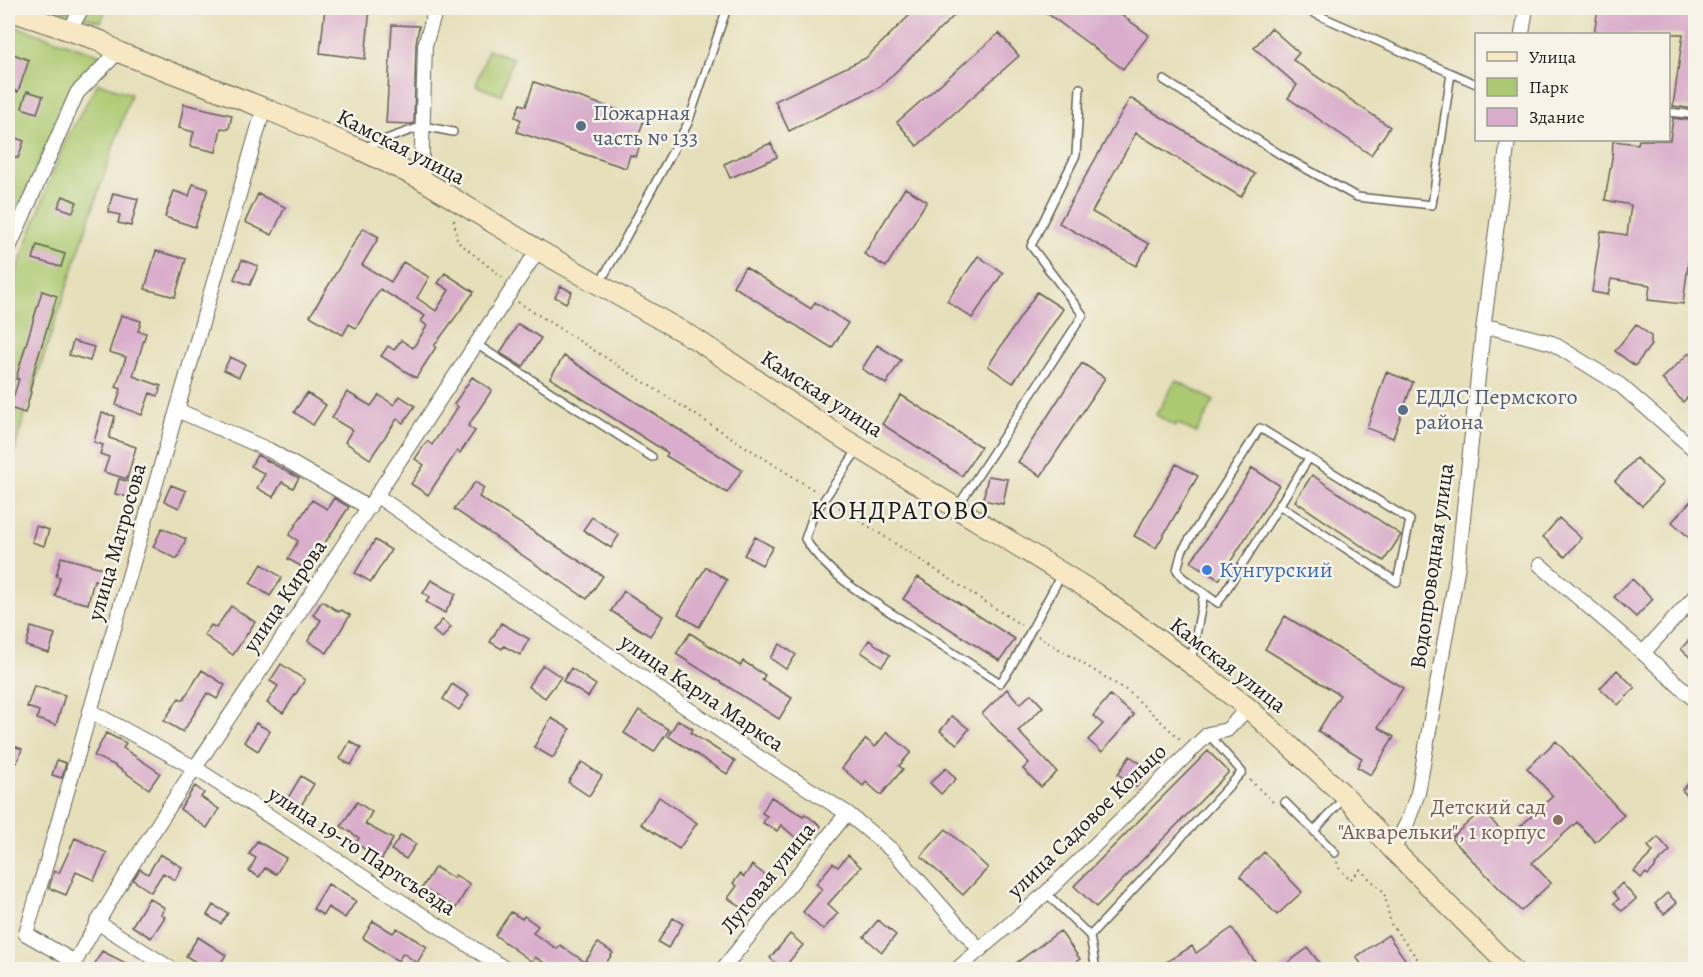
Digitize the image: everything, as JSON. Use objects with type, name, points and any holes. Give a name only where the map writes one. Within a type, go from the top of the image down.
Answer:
[{"type":"street","points":[[69,31],[82,8]]},
{"type":"street","points":[[421,179],[425,45],[436,8]]},
{"type":"street","points":[[1522,33],[1526,8]]},
{"type":"street","name":"Камская улица","points":[[8,10],[101,41],[118,52],[264,108],[421,179],[538,250],[697,340],[859,448],[1093,592],[1248,708],[1345,796],[1393,850],[1513,969]]},
{"type":"street","points":[[8,250],[77,93],[118,52]]},
{"type":"street","name":"улица Матросова","points":[[74,966],[26,934],[264,108]]},
{"type":"street","name":"Водопроводная улица","points":[[1393,850],[1407,823],[1418,793],[1456,576],[1483,330],[1508,141]]},
{"type":"street","name":"улица Кирова","points":[[74,966],[97,922],[195,768],[476,344],[503,291],[538,250]]},
{"type":"street","points":[[1483,330],[1494,328],[1552,342],[1620,385],[1695,451]]},
{"type":"street","points":[[177,410],[269,450],[369,508]]},
{"type":"street","name":"улица Карла Маркса","points":[[377,496],[760,758],[847,813],[894,852],[980,950]]},
{"type":"street","points":[[1540,565],[1644,653],[1695,701]]},
{"type":"street","points":[[1644,653],[1695,595]]},
{"type":"street","name":"улица Садовое Кольцо","points":[[957,969],[1046,893],[1208,734],[1227,730],[1248,708]]},
{"type":"street","name":"улица 19-го Партсъезда","points":[[90,711],[195,768],[507,969]]},
{"type":"street","name":"Луговая улица","points":[[722,969],[847,813]]},
{"type":"street","points":[[97,922],[173,969]]},
{"type":"lane","points":[[598,284],[688,123],[727,8]]},
{"type":"lane","points":[[1302,8],[1475,84]]},
{"type":"lane","points":[[1164,80],[1281,155],[1357,197],[1432,205],[1451,73]]},
{"type":"lane","points":[[957,508],[1083,315],[1031,246],[1076,155],[1080,88]]},
{"type":"lane","points":[[1670,112],[1695,115]]},
{"type":"lane","points":[[359,149],[423,126],[453,132]]},
{"type":"lane","points":[[476,344],[652,457]]},
{"type":"lane","points":[[1279,506],[1397,582],[1410,520],[1310,458],[1260,428],[1182,551],[1177,570],[1182,577],[1218,603],[1279,506],[1310,458]]},
{"type":"lane","points":[[859,448],[813,516],[806,538],[816,556],[871,600],[1000,682],[1010,669],[1062,573]]},
{"type":"lane","points":[[1190,663],[1204,593]]},
{"type":"lane","points":[[1090,936],[1242,772],[1208,734]]},
{"type":"lane","points":[[1314,831],[1345,796]]},
{"type":"lane","points":[[1285,802],[1335,853]]},
{"type":"lane","points":[[1046,893],[1090,936],[1096,969]]},
{"type":"path","points":[[451,198],[457,241],[504,277],[503,291],[1031,631],[1130,692],[1192,750]]},
{"type":"path","points":[[1242,772],[1273,803],[1285,802]]},
{"type":"path","points":[[1339,868],[1350,880],[1360,870],[1384,892],[1391,924],[1426,969]]},
{"type":"green space","points":[[53,8],[106,8],[101,22]]},
{"type":"green space","points":[[8,24],[104,56],[72,89],[8,230]]},
{"type":"green space","points":[[488,50],[513,58],[501,95],[476,86]]},
{"type":"green space","points":[[98,83],[131,94],[25,413],[8,474],[8,294],[64,143]]},
{"type":"green space","points":[[1176,380],[1214,401],[1196,433],[1177,423],[1175,426],[1156,415]]},
{"type":"building","points":[[325,8],[370,8],[365,59],[320,53]]},
{"type":"building","points":[[917,8],[962,8],[880,87],[789,131],[775,101],[866,58]]},
{"type":"building","points":[[1040,8],[1125,8],[1120,14],[1149,35],[1123,69]]},
{"type":"building","points":[[1598,8],[1695,8],[1695,109],[1673,106],[1683,34],[1594,33]]},
{"type":"building","points":[[392,25],[419,26],[416,44],[414,123],[411,124],[386,123]]},
{"type":"building","points":[[1271,28],[1299,53],[1293,60],[1390,127],[1371,155],[1288,98],[1297,85],[1254,48]]},
{"type":"building","points":[[999,33],[1019,56],[917,146],[897,122]]},
{"type":"building","points":[[8,52],[29,60],[18,92],[8,88]]},
{"type":"building","name":"Пожарная часть № 133","points":[[534,82],[644,119],[637,141],[641,142],[636,157],[630,155],[626,168],[517,132],[521,120],[515,117],[520,104],[526,106]]},
{"type":"building","points":[[27,91],[43,96],[37,113],[22,108]]},
{"type":"building","points":[[1130,98],[1255,174],[1241,197],[1136,133],[1092,212],[1149,244],[1136,266],[1059,223]]},
{"type":"building","points":[[184,104],[232,115],[229,129],[221,128],[216,152],[190,146],[194,132],[179,128]]},
{"type":"building","points":[[1673,118],[1695,121],[1695,212],[1683,304],[1648,300],[1650,285],[1611,279],[1608,295],[1592,292],[1601,231],[1627,235],[1631,205],[1605,200],[1613,141],[1638,144],[1639,141],[1670,140]]},
{"type":"building","points":[[8,135],[24,141],[18,158],[8,155]]},
{"type":"building","points":[[771,143],[777,157],[730,178],[724,164]]},
{"type":"building","points":[[193,184],[208,189],[195,227],[165,217],[174,191],[189,196]]},
{"type":"building","points":[[905,188],[927,201],[886,267],[864,254]]},
{"type":"building","points":[[113,193],[138,199],[131,226],[118,223],[120,215],[108,212]]},
{"type":"building","points":[[258,194],[285,207],[272,235],[245,222]]},
{"type":"building","points":[[63,196],[77,202],[73,212],[58,207]]},
{"type":"building","points":[[363,228],[379,237],[362,265],[391,282],[403,262],[429,277],[417,298],[436,311],[449,290],[438,283],[445,273],[474,292],[434,346],[436,347],[416,378],[381,356],[388,346],[394,350],[401,340],[413,348],[427,326],[421,321],[425,316],[380,289],[356,328],[349,324],[343,335],[310,316]]},
{"type":"building","points":[[37,245],[65,254],[61,267],[33,259]]},
{"type":"building","points":[[156,251],[186,259],[175,297],[145,289]]},
{"type":"building","points":[[978,256],[1003,273],[972,318],[947,301]]},
{"type":"building","points":[[242,260],[258,266],[250,285],[234,279]]},
{"type":"building","points":[[745,267],[811,309],[815,302],[848,323],[832,348],[733,286]]},
{"type":"building","points":[[561,286],[572,292],[566,303],[555,297]]},
{"type":"building","points":[[42,291],[57,296],[35,367],[25,413],[10,408],[19,379],[16,379],[19,368]]},
{"type":"building","points":[[1037,292],[1063,309],[1013,383],[988,366]]},
{"type":"building","points":[[121,315],[141,321],[138,331],[146,333],[133,376],[161,386],[158,396],[150,393],[142,415],[116,405],[121,389],[116,387],[126,357],[109,352]]},
{"type":"building","points":[[518,324],[541,338],[523,367],[500,353]]},
{"type":"building","points":[[1636,324],[1651,336],[1651,345],[1635,366],[1615,351]]},
{"type":"building","points":[[73,341],[94,347],[90,361],[69,355]]},
{"type":"building","points":[[877,345],[901,360],[886,384],[862,369]]},
{"type":"building","points":[[1689,353],[1695,360],[1695,382],[1689,388],[1693,392],[1683,402],[1662,379]]},
{"type":"building","points":[[564,356],[742,470],[727,493],[666,456],[668,453],[550,378]]},
{"type":"building","points":[[230,357],[245,364],[239,377],[224,370]]},
{"type":"building","points":[[1082,363],[1105,378],[1041,476],[1018,462]]},
{"type":"building","points":[[1386,372],[1413,382],[1393,438],[1367,428]]},
{"type":"building","points":[[472,377],[492,390],[468,426],[475,431],[460,453],[457,451],[428,495],[411,484],[424,465],[415,459],[427,441],[432,445],[458,407],[454,404]]},
{"type":"building","points":[[347,392],[371,406],[379,395],[394,405],[400,396],[415,406],[403,423],[397,419],[370,459],[345,442],[352,430],[332,418]]},
{"type":"building","points":[[307,393],[326,405],[313,425],[294,412]]},
{"type":"building","points":[[901,395],[981,447],[962,476],[882,424]]},
{"type":"building","points":[[102,413],[115,416],[109,438],[136,447],[127,479],[104,472],[109,457],[100,454],[103,445],[94,442]]},
{"type":"building","points":[[257,455],[299,478],[293,488],[282,482],[273,497],[257,488],[265,474],[251,466]]},
{"type":"building","points":[[1636,458],[1663,483],[1642,506],[1615,481]]},
{"type":"building","points":[[1176,464],[1198,476],[1156,548],[1134,536]]},
{"type":"building","points":[[1252,468],[1279,485],[1219,580],[1191,562]]},
{"type":"building","points":[[1312,475],[1401,535],[1384,561],[1295,501]]},
{"type":"building","points":[[988,476],[1008,479],[1003,504],[983,500]]},
{"type":"building","points":[[119,479],[137,484],[134,498],[115,494]]},
{"type":"building","points":[[475,482],[484,488],[479,497],[603,576],[587,599],[454,509]]},
{"type":"building","points":[[171,485],[186,491],[179,508],[164,501]]},
{"type":"building","points":[[1695,496],[1695,543],[1672,522]]},
{"type":"building","points":[[334,498],[349,507],[322,547],[320,545],[306,569],[288,559],[298,541],[289,535],[312,500],[327,509]]},
{"type":"building","points":[[592,517],[619,535],[611,548],[583,530]]},
{"type":"building","points":[[1559,518],[1581,538],[1565,557],[1543,537]]},
{"type":"building","points":[[36,526],[49,530],[44,546],[32,542]]},
{"type":"building","points":[[162,528],[186,539],[177,559],[153,547]]},
{"type":"building","points":[[755,537],[773,547],[762,565],[744,555]]},
{"type":"building","points":[[375,540],[391,550],[371,582],[355,573]]},
{"type":"building","points":[[61,557],[110,570],[106,583],[94,580],[88,604],[55,596],[60,577],[56,576]]},
{"type":"building","points":[[262,564],[282,578],[270,596],[250,583]]},
{"type":"building","points":[[706,567],[727,580],[699,627],[678,614]]},
{"type":"building","points":[[918,577],[1015,639],[1000,661],[903,599]]},
{"type":"building","points":[[1632,579],[1653,599],[1636,617],[1614,597]]},
{"type":"building","points":[[431,580],[456,594],[445,613],[426,602],[430,597],[423,593]]},
{"type":"building","points":[[624,591],[663,616],[650,636],[611,611]]},
{"type":"building","points":[[322,601],[339,612],[341,610],[350,615],[327,653],[308,641],[321,620],[313,615]]},
{"type":"building","points":[[231,606],[255,622],[233,655],[204,635],[211,625],[216,628]]},
{"type":"building","points":[[1285,616],[1403,688],[1378,727],[1394,737],[1371,775],[1357,767],[1362,758],[1318,731],[1340,695],[1265,649]]},
{"type":"building","points":[[442,620],[451,627],[442,638],[433,631]]},
{"type":"building","points":[[501,623],[529,639],[520,655],[504,646],[502,649],[490,642]]},
{"type":"building","points":[[31,627],[55,634],[49,653],[26,646]]},
{"type":"building","points":[[690,633],[740,666],[743,661],[765,675],[762,680],[792,698],[779,719],[676,654]]},
{"type":"building","points":[[1695,633],[1695,662],[1681,649]]},
{"type":"building","points":[[869,640],[890,655],[882,666],[861,652]]},
{"type":"building","points":[[780,644],[796,655],[786,669],[770,658]]},
{"type":"building","points":[[281,664],[305,680],[283,713],[267,703],[278,686],[270,681]]},
{"type":"building","points":[[543,665],[561,677],[545,698],[528,686]]},
{"type":"building","points":[[571,668],[596,685],[588,697],[563,681]]},
{"type":"building","points":[[202,670],[225,685],[217,699],[207,693],[183,732],[164,721],[179,698],[183,700]]},
{"type":"building","points":[[1617,670],[1635,688],[1618,705],[1600,688]]},
{"type":"building","points":[[452,684],[469,695],[459,710],[443,699]]},
{"type":"building","points":[[34,686],[65,695],[56,725],[37,719],[39,711],[27,707]]},
{"type":"building","points":[[1007,689],[1020,704],[1031,694],[1043,707],[1018,731],[1057,772],[1041,787],[1023,769],[1029,763],[982,714]]},
{"type":"building","points":[[1110,695],[1134,715],[1102,752],[1088,740],[1103,724],[1093,716]]},
{"type":"building","points":[[639,710],[669,730],[654,752],[624,733]]},
{"type":"building","points":[[952,716],[969,729],[957,744],[940,731]]},
{"type":"building","points":[[551,718],[570,729],[553,758],[534,747]]},
{"type":"building","points":[[678,720],[693,729],[691,733],[735,761],[727,774],[668,736]]},
{"type":"building","points":[[256,723],[270,731],[258,751],[244,742]]},
{"type":"building","points":[[887,732],[911,752],[899,766],[903,769],[881,795],[866,782],[863,786],[842,768],[866,739],[875,747]]},
{"type":"building","points":[[106,733],[126,743],[123,748],[160,773],[149,789],[114,765],[94,756]]},
{"type":"building","points":[[350,741],[361,748],[351,765],[340,759]]},
{"type":"building","points":[[1556,741],[1624,815],[1595,842],[1577,822],[1532,863],[1551,883],[1521,911],[1451,838],[1482,810],[1508,838],[1553,796],[1527,768]]},
{"type":"building","points":[[8,744],[22,749],[17,763],[8,760]]},
{"type":"building","points":[[1208,751],[1229,772],[1096,907],[1074,886]]},
{"type":"building","points":[[1130,756],[1148,769],[1136,787],[1118,774]]},
{"type":"building","points":[[57,760],[66,763],[62,778],[52,775]]},
{"type":"building","points":[[582,762],[602,776],[589,796],[568,782]]},
{"type":"building","points":[[946,768],[956,779],[941,794],[930,783]]},
{"type":"building","points":[[301,776],[314,784],[299,809],[286,801]]},
{"type":"building","points":[[1695,777],[1695,804],[1682,790]]},
{"type":"building","points":[[195,786],[204,793],[201,797],[219,809],[207,828],[180,809]]},
{"type":"building","points":[[659,797],[697,823],[679,849],[641,824]]},
{"type":"building","points":[[771,797],[803,816],[805,814],[821,826],[805,846],[781,825],[777,831],[763,823],[767,816],[762,813]]},
{"type":"building","points":[[357,802],[372,812],[365,824],[393,839],[382,859],[356,844],[359,838],[341,826]]},
{"type":"building","points":[[946,829],[988,868],[963,895],[921,856]]},
{"type":"building","points":[[401,835],[416,844],[406,859],[391,850]]},
{"type":"building","points":[[1658,837],[1670,851],[1648,875],[1646,873],[1641,878],[1634,871],[1653,852],[1648,846]]},
{"type":"building","points":[[75,838],[107,853],[94,880],[76,872],[66,895],[49,888],[54,871],[59,873]]},
{"type":"building","points":[[257,841],[286,858],[276,874],[265,868],[259,877],[249,871],[256,858],[249,854]]},
{"type":"building","points":[[1264,852],[1302,892],[1277,915],[1240,876]]},
{"type":"building","points":[[160,854],[182,867],[175,880],[163,873],[151,892],[133,880],[140,869],[148,874]]},
{"type":"building","points":[[848,855],[861,867],[828,904],[838,913],[823,930],[803,912],[822,889],[816,884],[833,863],[838,867]]},
{"type":"building","points":[[752,865],[773,881],[749,913],[728,898],[737,886],[733,883],[740,874],[744,877]]},
{"type":"building","points":[[435,867],[453,878],[455,875],[470,884],[456,908],[422,888]]},
{"type":"building","points":[[1622,883],[1636,899],[1622,911],[1614,903],[1619,899],[1613,892]]},
{"type":"building","points":[[328,884],[356,901],[345,918],[328,907],[323,915],[313,909]]},
{"type":"building","points":[[1667,893],[1677,903],[1664,914],[1655,904]]},
{"type":"building","points":[[149,898],[165,908],[161,914],[165,917],[151,938],[132,926]]},
{"type":"building","points":[[213,905],[228,913],[221,924],[207,915]]},
{"type":"building","points":[[511,912],[522,919],[524,916],[538,926],[533,933],[557,949],[560,945],[585,962],[598,943],[613,953],[602,969],[554,969],[535,957],[532,962],[495,935]]},
{"type":"building","points":[[673,918],[683,924],[668,948],[658,942]]},
{"type":"building","points":[[878,920],[896,935],[882,952],[864,937]]},
{"type":"building","points":[[373,921],[393,933],[397,928],[427,947],[417,963],[403,953],[398,961],[363,938]]},
{"type":"building","points":[[1232,928],[1260,969],[1155,969],[1192,946],[1196,953]]},
{"type":"building","points":[[1060,931],[1080,959],[1065,969],[1008,969]]},
{"type":"building","points":[[790,934],[803,945],[783,969],[770,958]]},
{"type":"building","points":[[1388,935],[1412,969],[1365,969],[1356,957]]},
{"type":"building","points":[[198,937],[226,955],[217,969],[207,969],[186,956]]},
{"type":"building","points":[[1308,948],[1324,969],[1279,969]]},
{"type":"building","points":[[102,951],[137,969],[92,969]]},
{"type":"place","name":"Пожарная часть № 133","points":[[581,126]]},
{"type":"place","name":"ЕДДС Пермского района","points":[[1403,410]]},
{"type":"place","name":"Кунгурский","points":[[1207,570]]},
{"type":"place","name":"Детский сад \"Акварельки\", 1 корпус","points":[[1558,820]]},
{"type":"district","name":"КОНДРАТОВО","points":[[900,510]]}]
